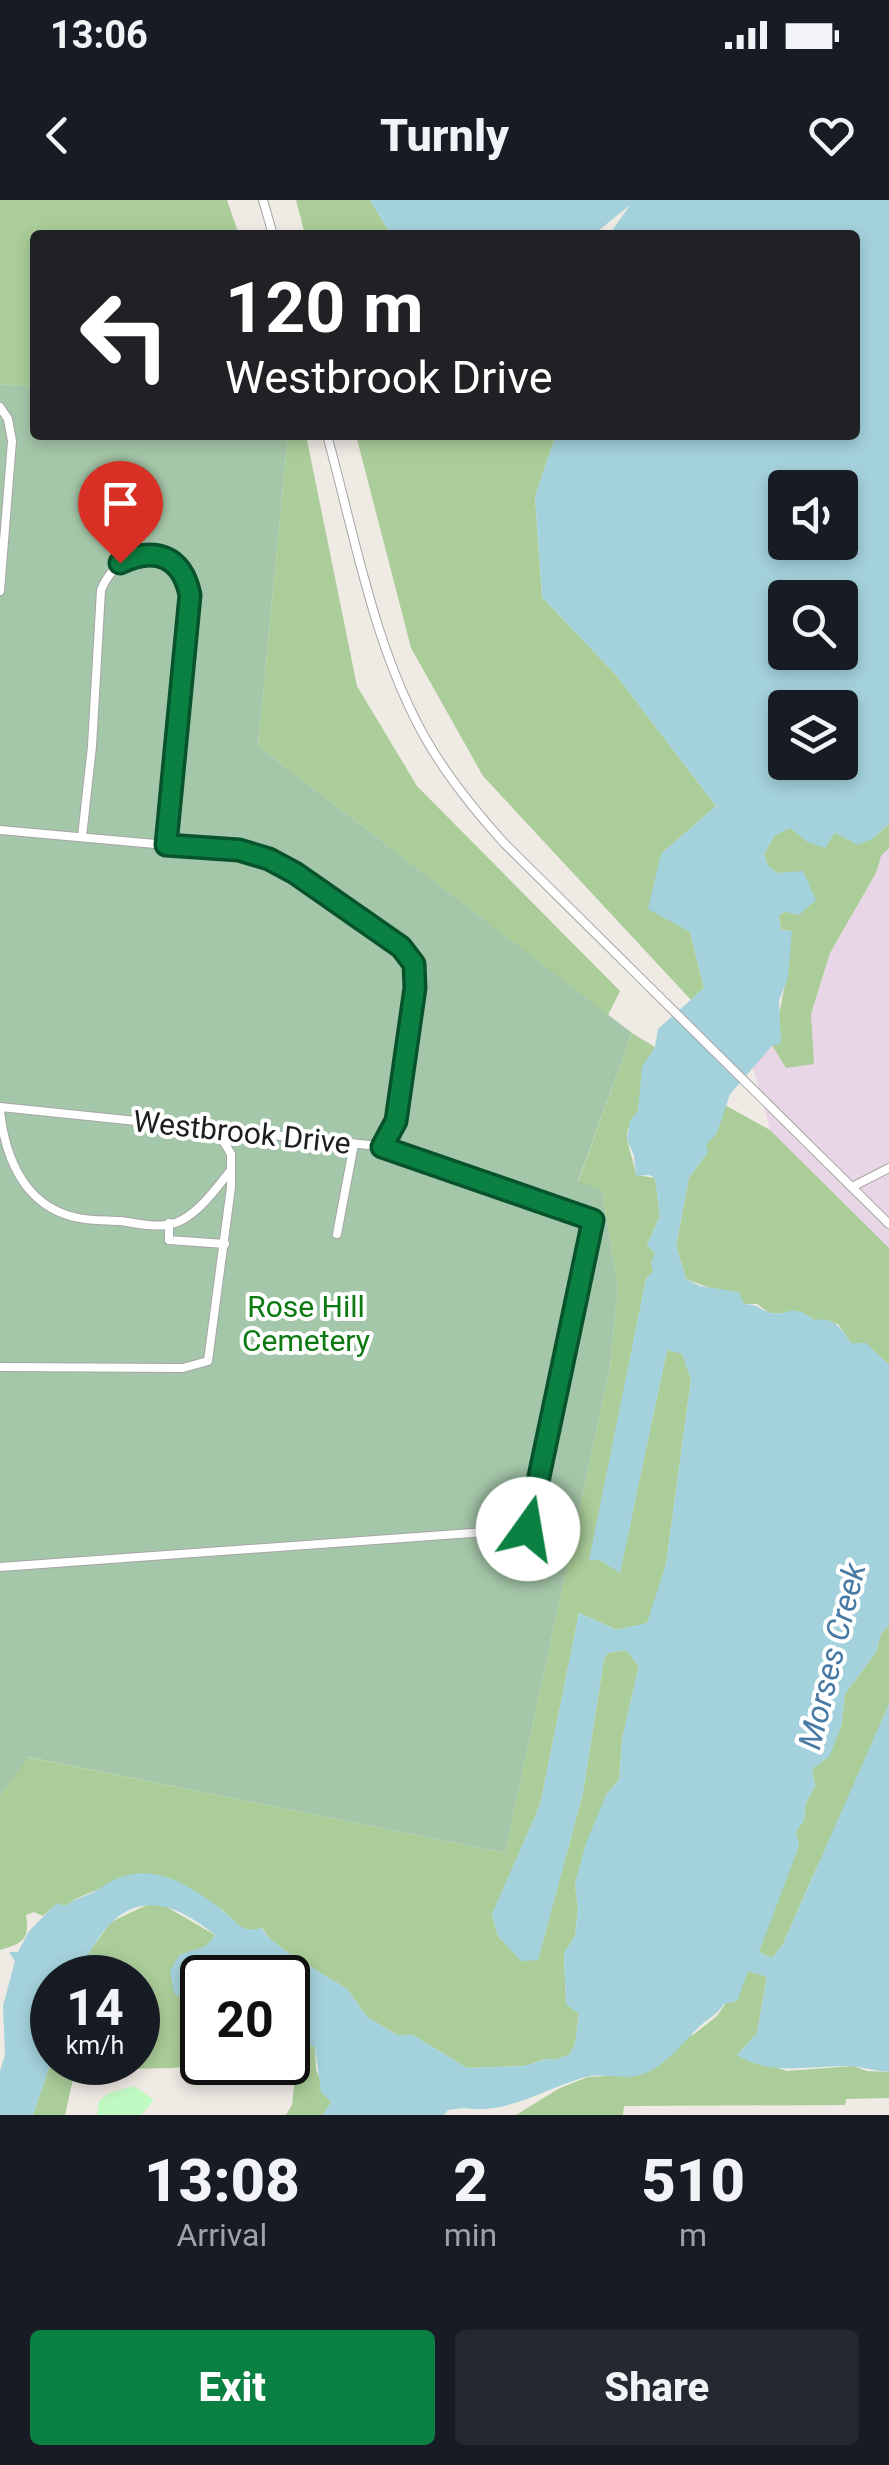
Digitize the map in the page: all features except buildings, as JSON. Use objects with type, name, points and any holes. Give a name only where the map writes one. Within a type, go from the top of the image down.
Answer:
[{"type":"lane","points":[[263,200],[272,230]]},
{"type":"lane","points":[[0,407],[8,419],[12,441],[0,590]]},
{"type":"lane","points":[[329,440],[380,625],[404,694],[425,738],[475,811],[889,1224]]},
{"type":"lane","points":[[82,837],[102,590],[107,576],[120,563],[153,554],[180,568],[190,595],[166,845]]},
{"type":"lane","points":[[0,830],[239,850],[269,859],[408,955],[414,964],[415,988],[396,1121],[382,1147]]},
{"type":"lane","points":[[0,1109],[10,1159],[27,1190],[52,1210],[76,1218],[158,1226],[181,1220],[210,1196],[231,1170]]},
{"type":"lane","name":"Westbrook Drive","points":[[0,1109],[382,1147],[593,1220],[528,1529],[0,1568]]},
{"type":"lane","points":[[0,1367],[183,1368],[208,1362],[231,1170],[230,1154],[216,1130]]},
{"type":"lane","points":[[337,1234],[354,1144]]},
{"type":"lane","points":[[852,1188],[889,1168]]},
{"type":"lane","points":[[168,1223],[169,1240],[225,1244]]},
{"type":"shaded area","points":[[889,848],[889,1248],[770,1130],[753,1068],[772,1045],[786,1068],[814,1063],[810,1014],[830,953],[876,873],[881,856]]},
{"type":"green space","points":[[0,200],[227,200],[237,230],[30,230],[30,387],[0,384]]},
{"type":"green space","points":[[296,200],[370,200],[388,230],[304,230]]},
{"type":"green space","name":"Rose Hill Cemetery","points":[[0,384],[30,387],[30,440],[288,440],[258,746],[632,1033],[578,1181],[602,1190],[618,1287],[610,1368],[505,1853],[28,1757],[0,1796]]},
{"type":"green space","points":[[288,440],[307,440],[357,686],[417,786],[620,991],[608,1015],[258,746]]},
{"type":"green space","points":[[357,440],[554,440],[535,496],[542,597],[616,675],[716,806],[661,854],[690,932],[704,988],[691,1000],[483,776],[411,648]]},
{"type":"green space","points":[[889,824],[889,848],[881,856],[876,873],[830,953],[811,1014],[814,1064],[786,1068],[772,1045],[791,931],[781,930],[779,915],[784,912],[777,873],[768,866],[764,854],[774,836],[791,827],[808,842],[835,833],[872,839]]},
{"type":"green space","points":[[632,1033],[655,1047],[644,1072],[639,1108],[627,1136],[636,1175],[655,1178],[660,1216],[647,1245],[655,1253],[653,1272],[646,1279],[590,1559],[600,1560],[620,1572],[667,1350],[682,1353],[691,1380],[666,1564],[648,1623],[617,1630],[579,1613],[540,1805],[492,1915],[498,1936],[521,1960],[538,1959],[583,1793],[604,1659],[607,1653],[626,1650],[639,1666],[622,1739],[619,1780],[606,1795],[575,1884],[575,1936],[564,1953],[566,2004],[579,2014],[570,2054],[524,2066],[467,2068],[413,2035],[397,2035],[367,2017],[347,1989],[310,1967],[310,1955],[291,1955],[262,1928],[249,1932],[242,1929],[224,1911],[169,1878],[101,1889],[64,1907],[57,1904],[43,1916],[34,1912],[26,1915],[26,1935],[0,1950],[0,1796],[27,1757],[505,1853],[610,1368],[618,1287],[602,1190],[578,1182]]},
{"type":"green space","points":[[725,1105],[770,1130],[889,1248],[889,1365],[866,1344],[851,1343],[838,1324],[807,1315],[769,1313],[757,1304],[744,1304],[686,1279],[676,1246],[689,1178],[708,1152],[705,1145],[717,1133]]},
{"type":"green space","points":[[889,1625],[889,1704],[823,1858],[783,1944],[772,1958],[759,1952],[799,1846],[796,1832],[815,1786],[812,1769],[841,1727],[845,1694],[876,1652],[881,1634]]},
{"type":"green space","points":[[151,1903],[165,1906],[215,1935],[207,1946],[179,1955],[180,2067],[160,2068],[160,1955],[87,1955],[111,1922]]},
{"type":"green space","points":[[747,1971],[767,1976],[757,2033],[737,2055],[787,2071],[853,2066],[889,2072],[889,2098],[846,2099],[845,2105],[624,2106],[623,2115],[516,2115],[560,2088],[588,2077],[606,2076],[694,2034],[717,2016]]},
{"type":"green space","points":[[310,2045],[315,2047],[316,2070],[331,2102],[323,2115],[286,2115],[292,2105],[294,2085],[310,2085]]},
{"type":"green space","points":[[43,2085],[72,2085],[65,2115],[33,2115]]},
{"type":"green space","points":[[134,2086],[154,2100],[141,2115],[97,2115],[99,2101],[109,2093]]},
{"type":"water","name":"Morses Creek","points":[[370,200],[889,200],[889,824],[858,845],[835,833],[825,848],[808,842],[790,828],[774,836],[764,854],[768,866],[777,873],[803,871],[816,900],[799,915],[779,915],[781,930],[792,931],[788,977],[779,1001],[781,1043],[772,1046],[730,1094],[717,1133],[706,1145],[708,1152],[689,1178],[676,1246],[686,1279],[700,1286],[739,1292],[744,1304],[768,1312],[799,1311],[815,1320],[832,1322],[851,1343],[866,1343],[889,1365],[889,1625],[881,1634],[876,1652],[845,1694],[841,1727],[829,1757],[812,1769],[815,1786],[796,1832],[799,1846],[759,1952],[772,1958],[783,1944],[889,1704],[889,2072],[849,2066],[778,2068],[737,2055],[757,2033],[767,1977],[748,1971],[737,2001],[724,2004],[670,2057],[641,2075],[586,2077],[511,2104],[448,2110],[444,2115],[323,2115],[331,2102],[321,2092],[315,2047],[310,2045],[310,1967],[347,1989],[367,2017],[397,2035],[413,2035],[467,2068],[524,2066],[570,2054],[579,2014],[566,2004],[564,1953],[575,1936],[575,1884],[585,1846],[606,1795],[619,1780],[622,1739],[639,1666],[626,1650],[608,1653],[604,1659],[583,1793],[538,1960],[521,1961],[498,1936],[492,1914],[540,1805],[579,1613],[617,1630],[647,1623],[666,1564],[691,1380],[682,1354],[667,1350],[620,1573],[600,1560],[589,1560],[646,1279],[653,1272],[655,1253],[647,1245],[660,1216],[655,1178],[636,1176],[627,1139],[630,1121],[638,1111],[642,1067],[655,1047],[658,1029],[704,988],[690,932],[648,909],[661,854],[716,806],[616,675],[542,597],[535,496],[554,440],[860,440],[860,230],[612,230],[630,205],[599,230],[388,230]]},
{"type":"water","points":[[147,1873],[193,1890],[244,1928],[261,1928],[291,1955],[180,1955],[180,1997],[174,1993],[170,1971],[179,1955],[206,1946],[215,1935],[189,1917],[162,1906],[149,1905],[122,1914],[88,1955],[30,1955],[30,2085],[43,2085],[33,2115],[0,2115],[0,2071],[5,2055],[3,2006],[15,1961],[9,1952],[18,1952],[29,1931],[57,1903],[65,1906],[115,1879]]},
{"type":"route","points":[[120,563],[153,554],[168,559],[180,568],[190,595],[166,845],[239,850],[283,866],[401,947],[414,964],[415,988],[396,1121],[382,1147],[593,1220],[528,1529]]}]
